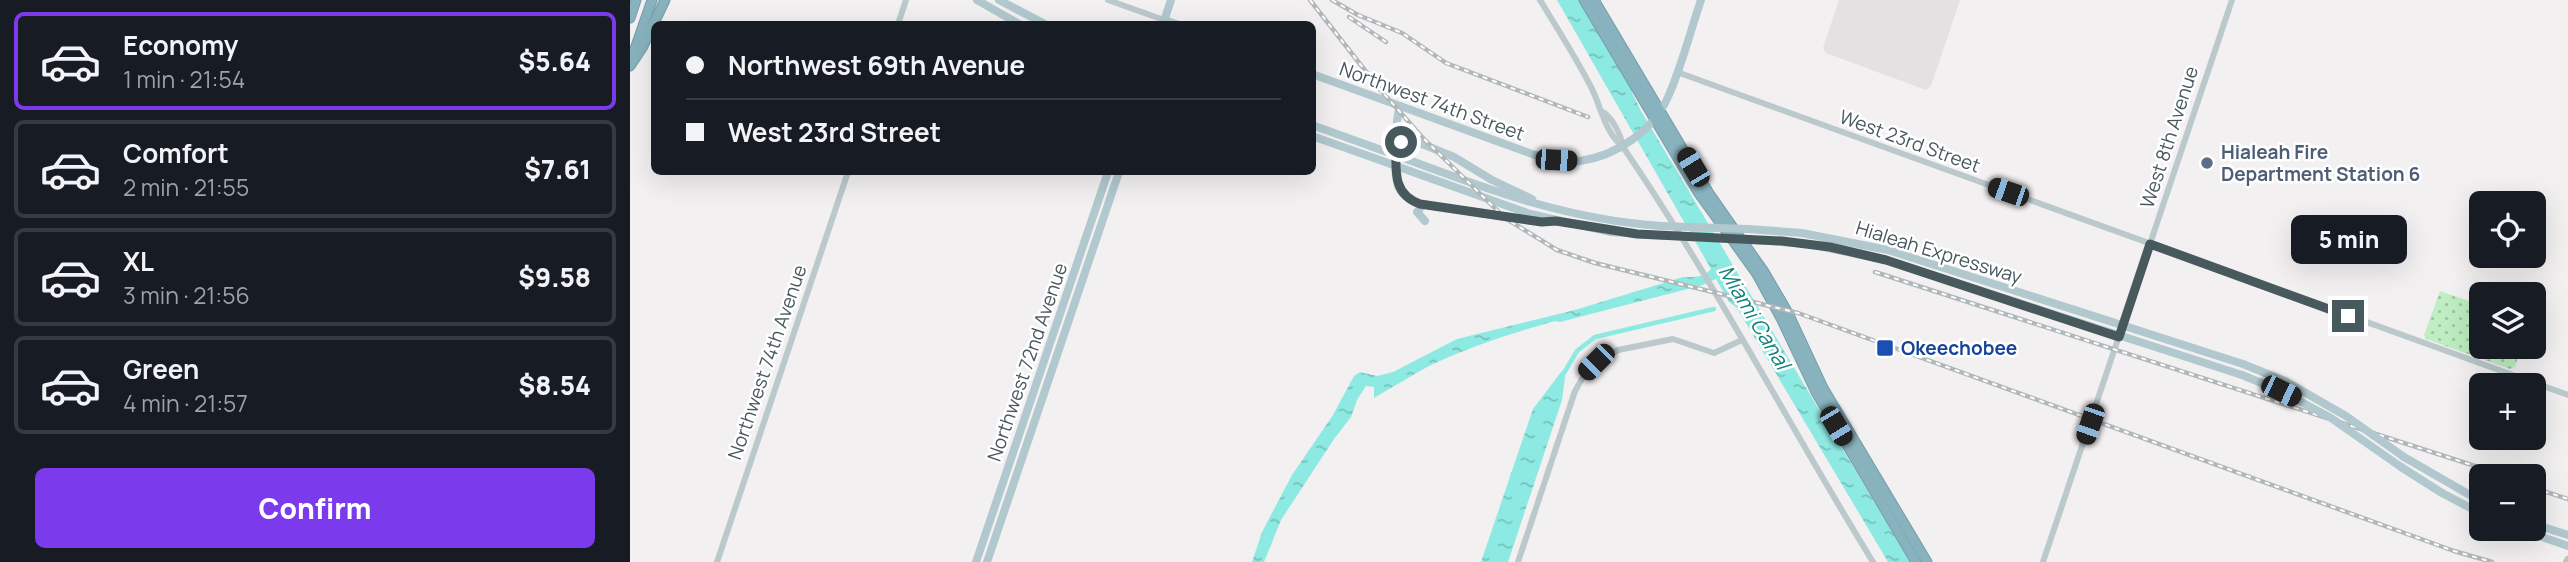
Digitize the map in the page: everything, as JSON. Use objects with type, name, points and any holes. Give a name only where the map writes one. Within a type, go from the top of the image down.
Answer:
[{"type":"highway","points":[[630,18],[636,0]]},
{"type":"highway","points":[[630,46],[645,0]]},
{"type":"highway","points":[[630,65],[652,0]]},
{"type":"highway","points":[[655,21],[665,0]]},
{"type":"highway","points":[[1584,0],[1703,200],[1757,274],[1816,392],[1916,562]]},
{"type":"highway","points":[[1594,0],[1655,118],[1764,272],[1788,313],[1823,388],[1927,562]]},
{"type":"highway","points":[[630,65],[651,29]]},
{"type":"main road","points":[[977,0],[1014,21]]},
{"type":"main road","points":[[999,0],[1039,21]]},
{"type":"main road","points":[[1163,21],[1171,0]]},
{"type":"main road","points":[[1655,118],[1677,72],[1701,0]]},
{"type":"main road","name":"Northwest 74th Street","points":[[1316,75],[1532,154],[1556,160],[1578,161],[1594,158],[1626,144],[1655,118]]},
{"type":"main road","points":[[1400,106],[1395,129],[1398,187],[1411,200],[1423,205],[1542,222],[1556,221]]},
{"type":"main road","name":"Hialeah Expressway","points":[[1316,126],[1543,207],[1588,218],[1662,226],[1802,233],[1888,250],[2243,364],[2285,382],[2346,416],[2404,457],[2469,494]]},
{"type":"main road","points":[[1395,129],[1410,139],[1457,158],[1543,207]]},
{"type":"main road","name":"Hialeah Expressway","points":[[1316,137],[1520,211],[1556,221],[1611,232],[1808,244],[1886,260],[2242,375],[2281,391],[2331,418],[2401,467],[2469,507]]},
{"type":"main road","points":[[1396,145],[1410,139]]},
{"type":"main road","name":"Northwest 72nd Avenue","points":[[976,562],[1107,175]]},
{"type":"main road","name":"Northwest 72nd Avenue","points":[[987,562],[1117,175]]},
{"type":"main road","points":[[1101,190],[1111,194]]},
{"type":"main road","points":[[1423,205],[1417,212],[1425,220]]},
{"type":"main road","points":[[2546,528],[2568,535]]},
{"type":"main road","points":[[2546,538],[2568,546]]},
{"type":"street","points":[[899,21],[906,0]]},
{"type":"street","points":[[1108,0],[1160,21]]},
{"type":"street","points":[[1540,0],[1597,100],[1617,142],[1626,144],[1873,562]]},
{"type":"street","name":"West 8th Avenue","points":[[2043,562],[2232,0]]},
{"type":"street","name":"West 23rd Street","points":[[1677,72],[2568,395]]},
{"type":"street","points":[[1591,107],[1597,100]]},
{"type":"street","name":"Northwest 74th Avenue","points":[[717,562],[847,175]]},
{"type":"street","points":[[1518,562],[1575,391],[1586,372],[1596,362],[1618,350],[1673,339],[1714,353],[1742,340]]},
{"type":"shaded area","points":[[1839,0],[1960,0],[1931,86],[1926,90],[1826,53],[1823,48]]},
{"type":"green space","points":[[2440,291],[2469,301],[2469,354],[2426,339],[2424,335]]},
{"type":"green space","points":[[2482,359],[2517,359],[2515,367],[2510,369]]},
{"type":"water","name":"Miami Canal","points":[[1557,0],[1580,0],[1633,91],[1641,111],[1910,562],[1888,562],[1737,308],[1729,302],[1716,279],[1703,285],[1560,322],[1555,321],[1492,340],[1431,365],[1374,398],[1374,387],[1366,386],[1351,417],[1281,520],[1264,562],[1252,562],[1262,532],[1292,475],[1333,415],[1354,376],[1360,372],[1377,376],[1393,372],[1457,339],[1575,310],[1683,277],[1702,275],[1711,269]]},
{"type":"water","points":[[1566,370],[1562,400],[1508,562],[1481,562],[1533,409],[1561,372]]},
{"type":"waterway","points":[[1564,373],[1577,351],[1595,337],[1714,309]]},
{"type":"railway","points":[[1310,0],[1378,87],[1422,137],[1505,218],[1557,250],[1595,263],[1798,313],[2454,551],[2492,562]]},
{"type":"railway","points":[[1332,0],[1358,15],[1402,33],[1446,63],[1588,117]]},
{"type":"railway","points":[[1349,17],[1386,42]]},
{"type":"railway","points":[[1875,272],[2469,464]]},
{"type":"railway","points":[[2546,492],[2568,499]]},
{"type":"place","name":"Hialeah Fire Department Station 6","points":[[2207,163]]},
{"type":"place","name":"Okeechobee","points":[[1885,348]]},
{"type":"route","points":[[1401,142],[1396,145],[1398,187],[1411,200],[1420,204],[1542,222],[1556,221],[1611,232],[1782,241],[1830,247],[1886,260],[2119,337],[2150,244],[2348,316]]}]
